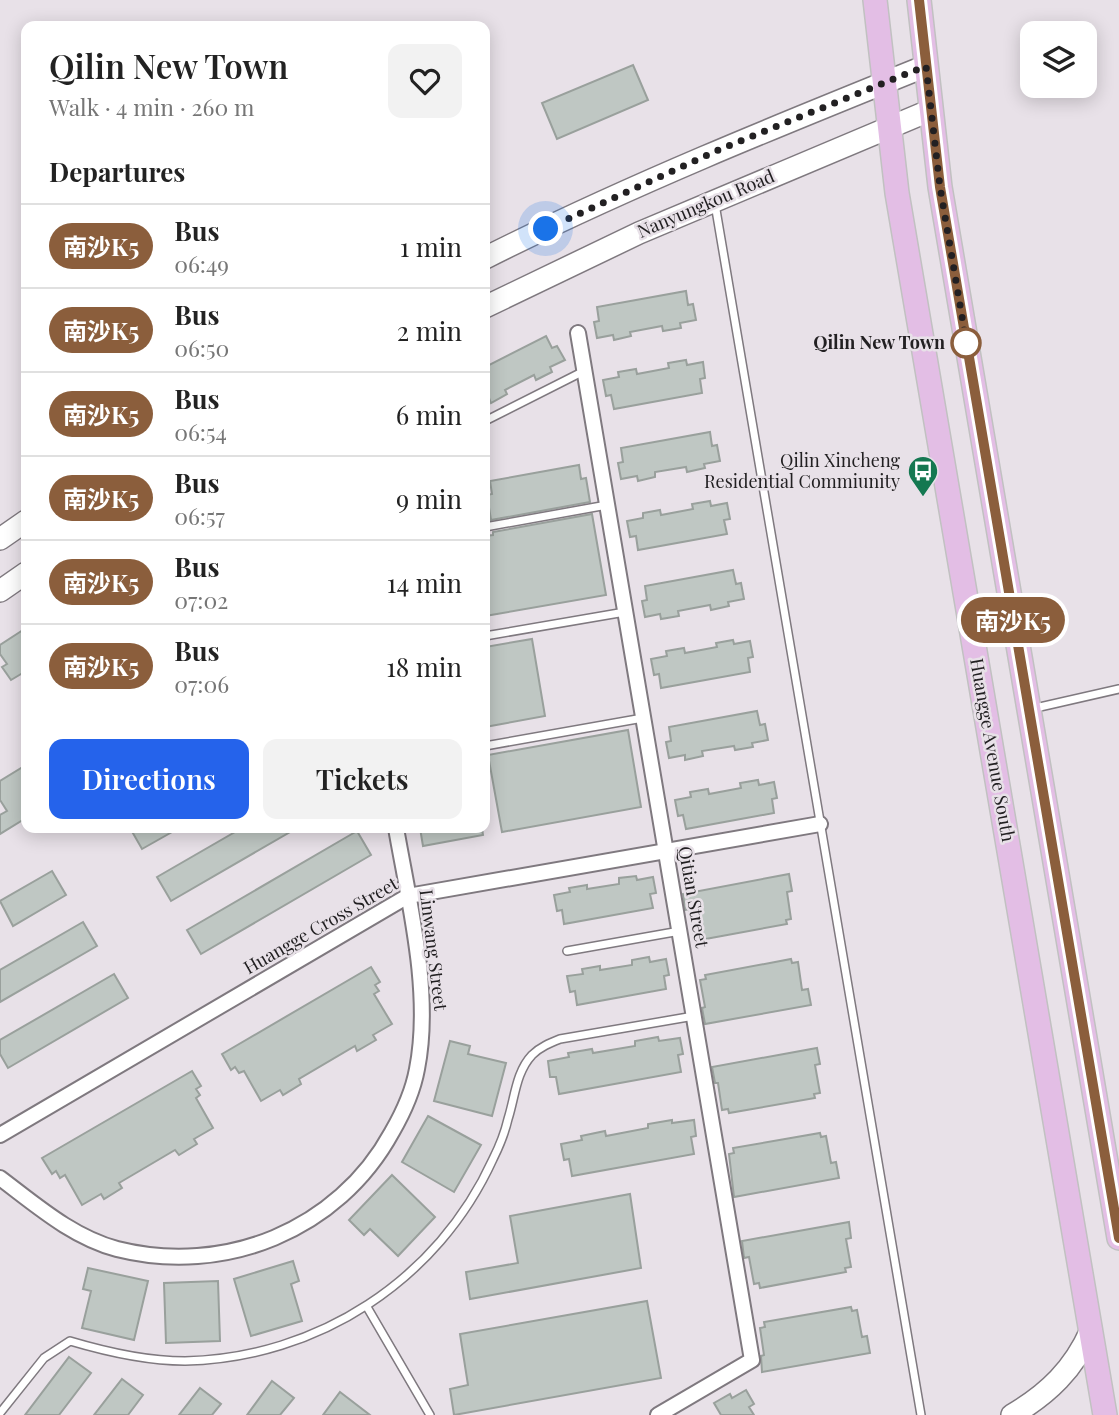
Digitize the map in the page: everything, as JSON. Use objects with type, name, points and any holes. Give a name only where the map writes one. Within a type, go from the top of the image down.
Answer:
[{"type":"main road","name":"Huangge Avenue South","points":[[876,0],[901,220],[1105,1415]]},
{"type":"main road","points":[[919,0],[940,187],[1028,709],[1114,1183],[1119,1238]]},
{"type":"main road","points":[[490,256],[708,155],[926,66]]},
{"type":"main road","name":"Nanyungkou Road","points":[[490,305],[626,238],[931,110]]},
{"type":"main road","points":[[0,525],[21,521]]},
{"type":"main road","points":[[0,539],[21,524]]},
{"type":"main road","points":[[0,591],[21,576]]},
{"type":"main road","points":[[1012,1415],[1041,1396],[1066,1373],[1091,1330]]},
{"type":"street","name":"Qitian Street","points":[[578,333],[752,1360],[658,1415]]},
{"type":"street","name":"Huangge Cross Street","points":[[0,1135],[408,896],[820,824]]},
{"type":"street","name":"Linwang Street","points":[[0,1178],[74,1233],[115,1248],[158,1257],[201,1257],[244,1250],[285,1234],[322,1212],[355,1184],[383,1150],[403,1111],[417,1070],[423,1027],[421,984],[397,833]]},
{"type":"lane","points":[[715,199],[920,1415]]},
{"type":"lane","points":[[490,418],[585,371]]},
{"type":"lane","points":[[490,526],[607,505]]},
{"type":"lane","points":[[490,635],[625,611]]},
{"type":"lane","points":[[1028,709],[1119,688]]},
{"type":"lane","points":[[490,745],[643,718]]},
{"type":"lane","points":[[567,951],[680,931]]},
{"type":"lane","points":[[0,1413],[44,1358],[70,1341],[145,1359],[222,1359],[297,1341],[333,1326],[367,1307],[399,1283],[428,1256],[454,1226],[476,1193],[494,1158],[508,1121],[523,1068],[533,1055],[545,1045],[560,1039],[694,1016]]},
{"type":"lane","points":[[367,1307],[430,1415]]},
{"type":"building","points":[[633,65],[648,100],[557,139],[542,103]]},
{"type":"building","points":[[686,291],[688,305],[693,304],[696,320],[680,323],[681,328],[663,331],[662,326],[630,332],[631,336],[614,340],[613,335],[597,338],[594,322],[599,321],[597,307]]},
{"type":"building","points":[[546,336],[552,348],[557,346],[565,360],[550,367],[552,372],[536,380],[534,375],[505,390],[507,394],[491,403],[490,364]]},
{"type":"building","points":[[686,360],[687,365],[703,362],[705,378],[700,379],[702,393],[614,409],[611,395],[606,396],[603,380],[619,377],[618,372],[636,369],[637,374],[669,368],[668,363]]},
{"type":"building","points":[[710,432],[712,446],[717,445],[720,461],[704,464],[705,468],[687,472],[686,467],[655,472],[655,477],[638,481],[637,476],[621,479],[618,463],[623,462],[621,448]]},
{"type":"building","points":[[579,465],[581,479],[586,478],[590,502],[491,520],[490,481]]},
{"type":"building","points":[[710,501],[711,506],[727,503],[730,519],[724,520],[727,534],[638,550],[636,536],[630,537],[627,521],[643,518],[643,513],[660,510],[661,515],[693,509],[692,504]]},
{"type":"building","points":[[592,514],[606,595],[490,615],[490,535],[493,532]]},
{"type":"building","points":[[733,570],[736,584],[741,583],[744,599],[728,602],[729,606],[711,610],[710,605],[678,611],[679,616],[661,619],[660,614],[645,617],[642,601],[647,600],[645,586]]},
{"type":"building","points":[[21,631],[21,674],[11,680],[2,667],[7,664],[0,654],[0,645]]},
{"type":"building","points":[[532,639],[545,716],[490,726],[490,646]]},
{"type":"building","points":[[733,640],[734,644],[750,641],[753,657],[748,658],[750,672],[661,688],[659,674],[654,675],[651,659],[667,656],[666,651],[684,648],[685,653],[717,647],[716,643]]},
{"type":"building","points":[[757,711],[760,725],[765,724],[768,740],[752,743],[753,747],[735,750],[734,746],[702,751],[703,756],[685,760],[685,755],[669,758],[666,742],[671,741],[669,727]]},
{"type":"building","points":[[628,730],[641,807],[502,832],[490,755]]},
{"type":"building","points":[[21,768],[21,821],[0,834],[0,815],[7,811],[0,800],[0,781]]},
{"type":"building","points":[[758,780],[759,785],[774,782],[777,798],[772,799],[774,813],[686,829],[683,815],[678,816],[675,800],[691,797],[690,792],[708,789],[709,794],[741,788],[740,783]]},
{"type":"building","points":[[133,833],[170,833],[142,849]]},
{"type":"building","points":[[233,833],[288,833],[171,901],[157,877]]},
{"type":"building","points":[[354,833],[358,833],[371,855],[201,954],[187,930]]},
{"type":"building","points":[[421,833],[483,833],[483,835],[423,846]]},
{"type":"building","points":[[52,871],[66,895],[13,926],[0,901]]},
{"type":"building","points":[[789,874],[792,891],[787,892],[791,919],[786,920],[787,924],[700,940],[700,935],[694,936],[689,909],[685,910],[683,894]]},
{"type":"building","points":[[636,876],[637,880],[653,877],[656,893],[650,894],[653,908],[564,924],[562,910],[557,911],[554,895],[570,892],[569,888],[587,885],[587,889],[619,884],[619,878]]},
{"type":"building","points":[[83,922],[97,946],[0,1002],[0,970]]},
{"type":"building","points":[[649,957],[650,962],[666,959],[669,975],[664,976],[666,989],[577,1005],[575,991],[570,992],[567,976],[583,974],[582,969],[600,966],[600,970],[632,965],[632,960]]},
{"type":"building","points":[[791,959],[792,963],[798,962],[802,990],[808,989],[811,1005],[705,1024],[700,980],[706,979],[705,975]]},
{"type":"building","points":[[371,967],[380,982],[375,985],[379,991],[374,994],[392,1024],[373,1035],[376,1040],[357,1051],[355,1046],[299,1079],[301,1084],[283,1095],[280,1090],[261,1101],[244,1071],[239,1073],[235,1067],[231,1070],[222,1054]]},
{"type":"building","points":[[114,974],[128,998],[8,1068],[0,1054],[0,1040]]},
{"type":"building","points":[[658,1037],[659,1041],[680,1038],[683,1054],[678,1055],[681,1072],[559,1094],[556,1077],[550,1077],[548,1061],[569,1057],[568,1053],[592,1049],[593,1053],[635,1046],[635,1041]]},
{"type":"building","points":[[450,1041],[470,1046],[468,1054],[506,1063],[492,1116],[434,1101]]},
{"type":"building","points":[[817,1048],[820,1064],[815,1065],[820,1093],[814,1094],[815,1098],[729,1113],[728,1109],[722,1110],[718,1083],[715,1083],[712,1067]]},
{"type":"building","points":[[192,1071],[201,1086],[196,1089],[200,1095],[196,1098],[213,1128],[194,1139],[197,1144],[179,1155],[175,1150],[119,1183],[122,1188],[104,1199],[101,1194],[82,1205],[65,1175],[60,1178],[56,1171],[52,1174],[42,1158]]},
{"type":"building","points":[[428,1116],[481,1145],[454,1192],[402,1162]]},
{"type":"building","points":[[672,1120],[672,1123],[694,1120],[696,1136],[691,1137],[694,1154],[572,1176],[569,1159],[564,1160],[561,1144],[582,1140],[581,1136],[605,1131],[606,1136],[648,1128],[648,1124]]},
{"type":"building","points":[[820,1133],[821,1137],[826,1136],[831,1163],[836,1162],[839,1178],[734,1197],[729,1154],[734,1153],[733,1148]]},
{"type":"building","points":[[392,1175],[435,1217],[398,1256],[370,1229],[364,1235],[349,1220]]},
{"type":"building","points":[[630,1194],[641,1268],[470,1299],[466,1272],[518,1263],[510,1216]]},
{"type":"building","points":[[849,1222],[851,1238],[846,1239],[851,1267],[845,1268],[846,1272],[760,1288],[759,1283],[754,1284],[749,1257],[744,1258],[742,1241]]},
{"type":"building","points":[[293,1261],[299,1281],[291,1284],[302,1321],[251,1336],[234,1279]]},
{"type":"building","points":[[88,1268],[148,1281],[134,1340],[82,1328],[91,1291],[83,1289]]},
{"type":"building","points":[[218,1281],[220,1341],[166,1343],[164,1283]]},
{"type":"building","points":[[647,1301],[661,1378],[454,1415],[450,1389],[468,1385],[460,1334]]},
{"type":"building","points":[[851,1307],[852,1311],[857,1310],[862,1337],[867,1336],[870,1353],[762,1372],[761,1356],[764,1355],[760,1328],[765,1327],[764,1322]]},
{"type":"building","points":[[69,1357],[91,1373],[59,1415],[25,1415]]},
{"type":"building","points":[[122,1379],[143,1395],[128,1415],[94,1415]]},
{"type":"building","points":[[272,1381],[294,1398],[280,1415],[247,1415]]},
{"type":"building","points":[[200,1388],[221,1404],[212,1415],[179,1415]]},
{"type":"building","points":[[746,1390],[754,1404],[749,1407],[754,1415],[721,1415],[714,1403],[730,1394],[732,1398]]},
{"type":"building","points":[[340,1392],[370,1415],[323,1415]]},
{"type":"bus line","name":"南沙K5","points":[[919,0],[940,187],[1119,1238]]},
{"type":"place","name":"Qilin New Town","points":[[966,343]]},
{"type":"place","name":"Qilin Xincheng Residential Commiunity","points":[[923,498]]},
{"type":"route","points":[[546,229],[723,148],[926,66],[940,187],[968,352],[966,343]]}]
